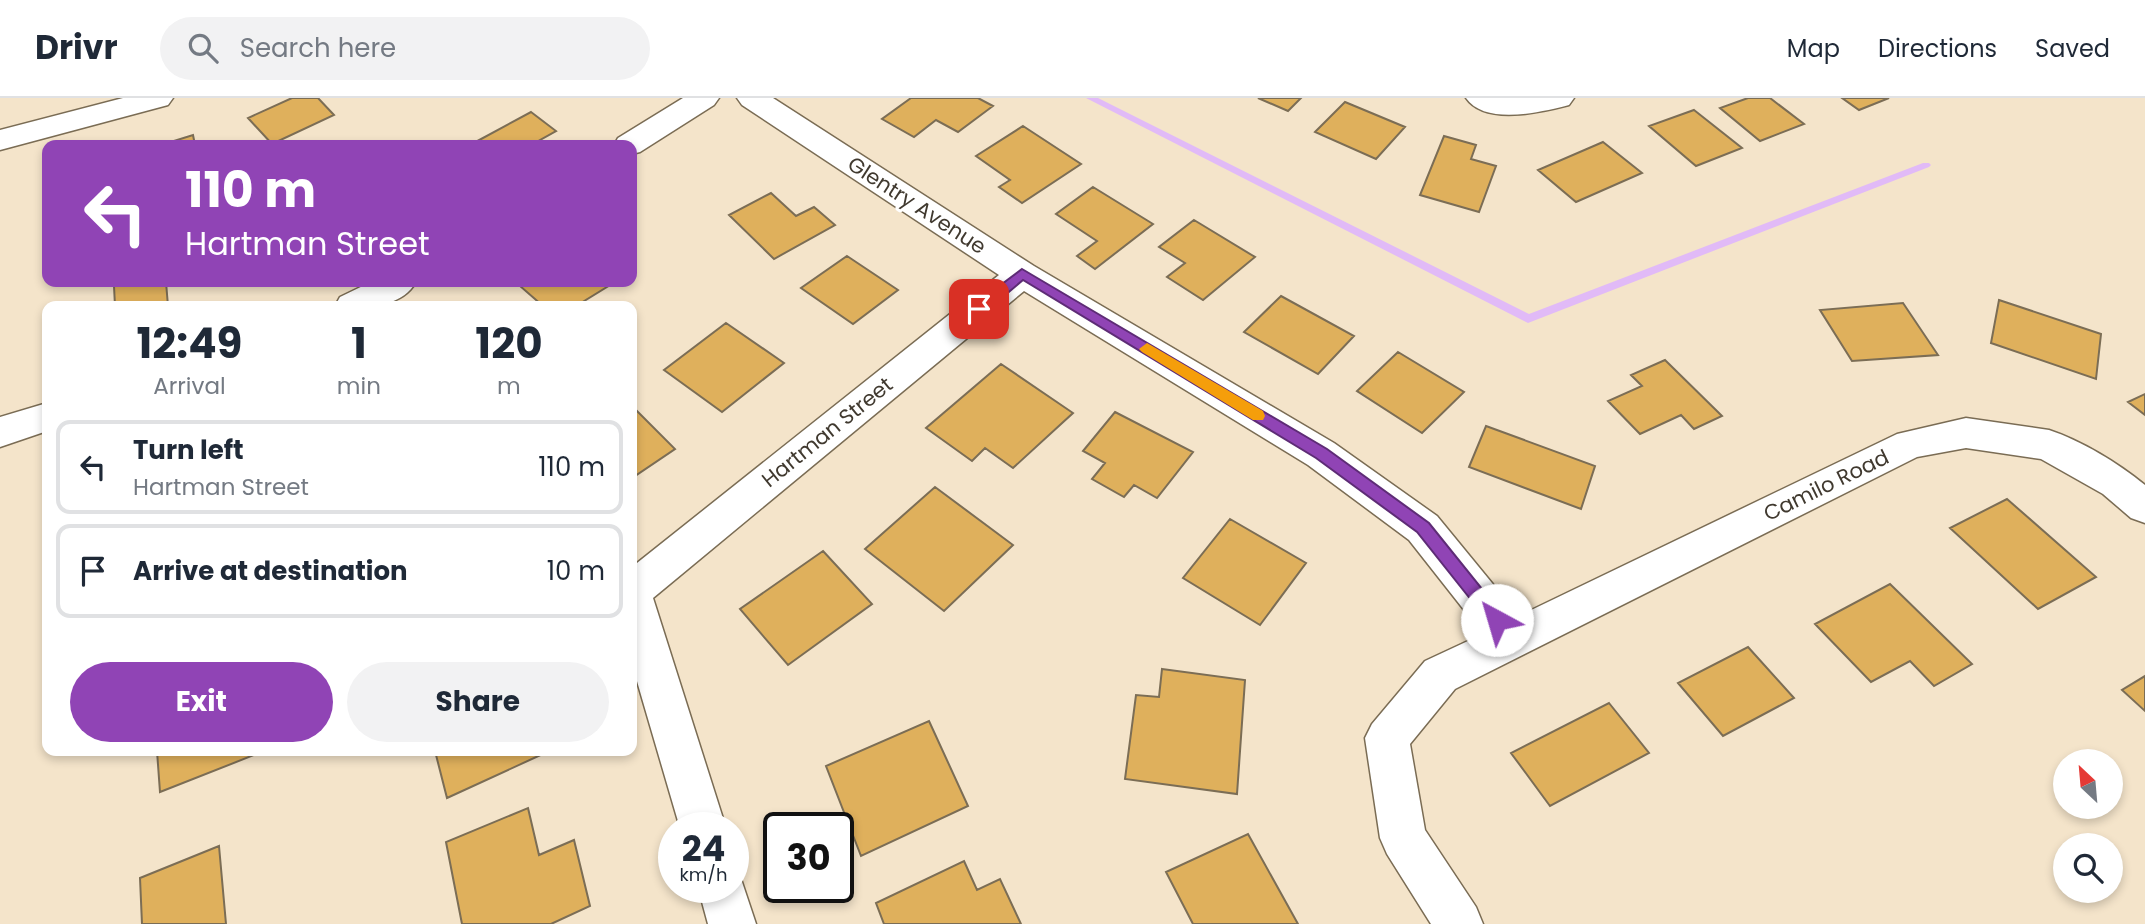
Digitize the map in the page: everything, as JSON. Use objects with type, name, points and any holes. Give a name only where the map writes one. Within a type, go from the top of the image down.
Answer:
[{"type":"street","points":[[0,140],[158,98]]},
{"type":"street","points":[[637,140],[704,98]]},
{"type":"street","name":"Glentry Avenue","points":[[752,98],[1022,274],[1321,454],[1423,528],[1512,639]]},
{"type":"street","points":[[1480,98],[1506,107],[1559,98]]},
{"type":"street","name":"Hartman Street","points":[[637,589],[1022,274]]},
{"type":"street","points":[[362,301],[389,287]]},
{"type":"street","points":[[0,432],[42,418]]},
{"type":"street","name":"Camilo Road","points":[[1459,924],[1403,838],[1387,738],[1440,675],[1910,444],[1966,433],[2049,445],[2116,483],[2145,507]]},
{"type":"street","name":"Hartman Street","points":[[637,610],[698,812]]},
{"type":"street","points":[[726,903],[732,924]]},
{"type":"building","points":[[292,98],[318,98],[334,115],[281,140],[268,140],[248,118]]},
{"type":"building","points":[[911,98],[978,98],[993,106],[958,132],[936,120],[914,137],[882,119]]},
{"type":"building","points":[[1258,98],[1301,98],[1288,111]]},
{"type":"building","points":[[1748,98],[1770,98],[1804,124],[1760,141],[1720,108]]},
{"type":"building","points":[[1842,98],[1889,98],[1859,110]]},
{"type":"building","points":[[1345,102],[1405,127],[1376,159],[1315,132]]},
{"type":"building","points":[[1694,110],[1742,148],[1696,166],[1649,126]]},
{"type":"building","points":[[531,112],[556,131],[540,140],[479,140]]},
{"type":"building","points":[[1023,126],[1081,164],[1022,203],[999,187],[1010,180],[976,156]]},
{"type":"building","points":[[193,135],[194,140],[177,140]]},
{"type":"building","points":[[1444,136],[1476,145],[1471,159],[1496,166],[1479,212],[1420,195]]},
{"type":"building","points":[[1603,142],[1642,173],[1576,202],[1538,170]]},
{"type":"building","points":[[1093,187],[1153,224],[1095,269],[1077,256],[1097,241],[1056,214]]},
{"type":"building","points":[[771,193],[796,216],[814,207],[835,225],[774,259],[729,215]]},
{"type":"building","points":[[1194,220],[1255,257],[1203,300],[1167,277],[1185,263],[1159,247]]},
{"type":"building","points":[[847,256],[898,290],[853,324],[801,288]]},
{"type":"building","points":[[114,287],[166,287],[168,301],[115,301]]},
{"type":"building","points":[[521,287],[607,287],[584,301],[537,301]]},
{"type":"building","points":[[1281,296],[1354,336],[1318,374],[1244,332]]},
{"type":"building","points":[[1999,300],[2101,334],[2096,379],[1991,343]]},
{"type":"building","points":[[1903,303],[1938,355],[1852,361],[1820,310]]},
{"type":"building","points":[[726,323],[784,363],[722,412],[664,370]]},
{"type":"building","points":[[1398,352],[1464,392],[1422,433],[1357,391]]},
{"type":"building","points":[[1665,360],[1722,416],[1694,429],[1681,415],[1640,434],[1608,401],[1642,386],[1631,375]]},
{"type":"building","points":[[1001,364],[1073,413],[1013,468],[985,448],[972,461],[926,428]]},
{"type":"building","points":[[2145,394],[2145,415],[2128,402]]},
{"type":"building","points":[[637,411],[675,449],[637,475]]},
{"type":"building","points":[[1115,412],[1193,452],[1157,498],[1134,485],[1124,497],[1092,479],[1105,463],[1083,451]]},
{"type":"building","points":[[1486,426],[1595,466],[1581,509],[1469,467]]},
{"type":"building","points":[[935,487],[1013,545],[944,611],[865,549]]},
{"type":"building","points":[[2007,499],[2096,577],[2038,609],[1950,528]]},
{"type":"building","points":[[1230,519],[1306,563],[1260,625],[1183,578]]},
{"type":"building","points":[[823,551],[872,604],[788,665],[740,609]]},
{"type":"building","points":[[1890,584],[1972,664],[1934,686],[1910,661],[1871,682],[1815,624]]},
{"type":"building","points":[[1748,647],[1794,698],[1723,736],[1678,683]]},
{"type":"building","points":[[1162,669],[1245,680],[1237,794],[1125,779],[1136,695],[1159,697]]},
{"type":"building","points":[[2145,676],[2145,711],[2122,690]]},
{"type":"building","points":[[1609,703],[1649,753],[1550,806],[1511,753]]},
{"type":"building","points":[[929,721],[968,806],[861,856],[854,838],[854,812],[844,812],[826,766]]},
{"type":"building","points":[[157,756],[251,756],[160,792]]},
{"type":"building","points":[[436,756],[538,756],[447,798]]},
{"type":"building","points":[[528,808],[539,855],[574,840],[590,906],[551,924],[462,924],[446,842]]},
{"type":"building","points":[[1248,834],[1298,924],[1193,924],[1166,872]]},
{"type":"building","points":[[219,846],[226,924],[142,924],[140,878]]},
{"type":"building","points":[[964,861],[977,890],[1000,879],[1021,924],[884,924],[876,903]]},
{"type":"waterway","points":[[1091,98],[1528,319],[1926,165]]},
{"type":"slow traffic","points":[[1147,349],[1258,416]]},
{"type":"route","points":[[979,309],[1022,274],[1321,454],[1423,528],[1497,620]]}]
